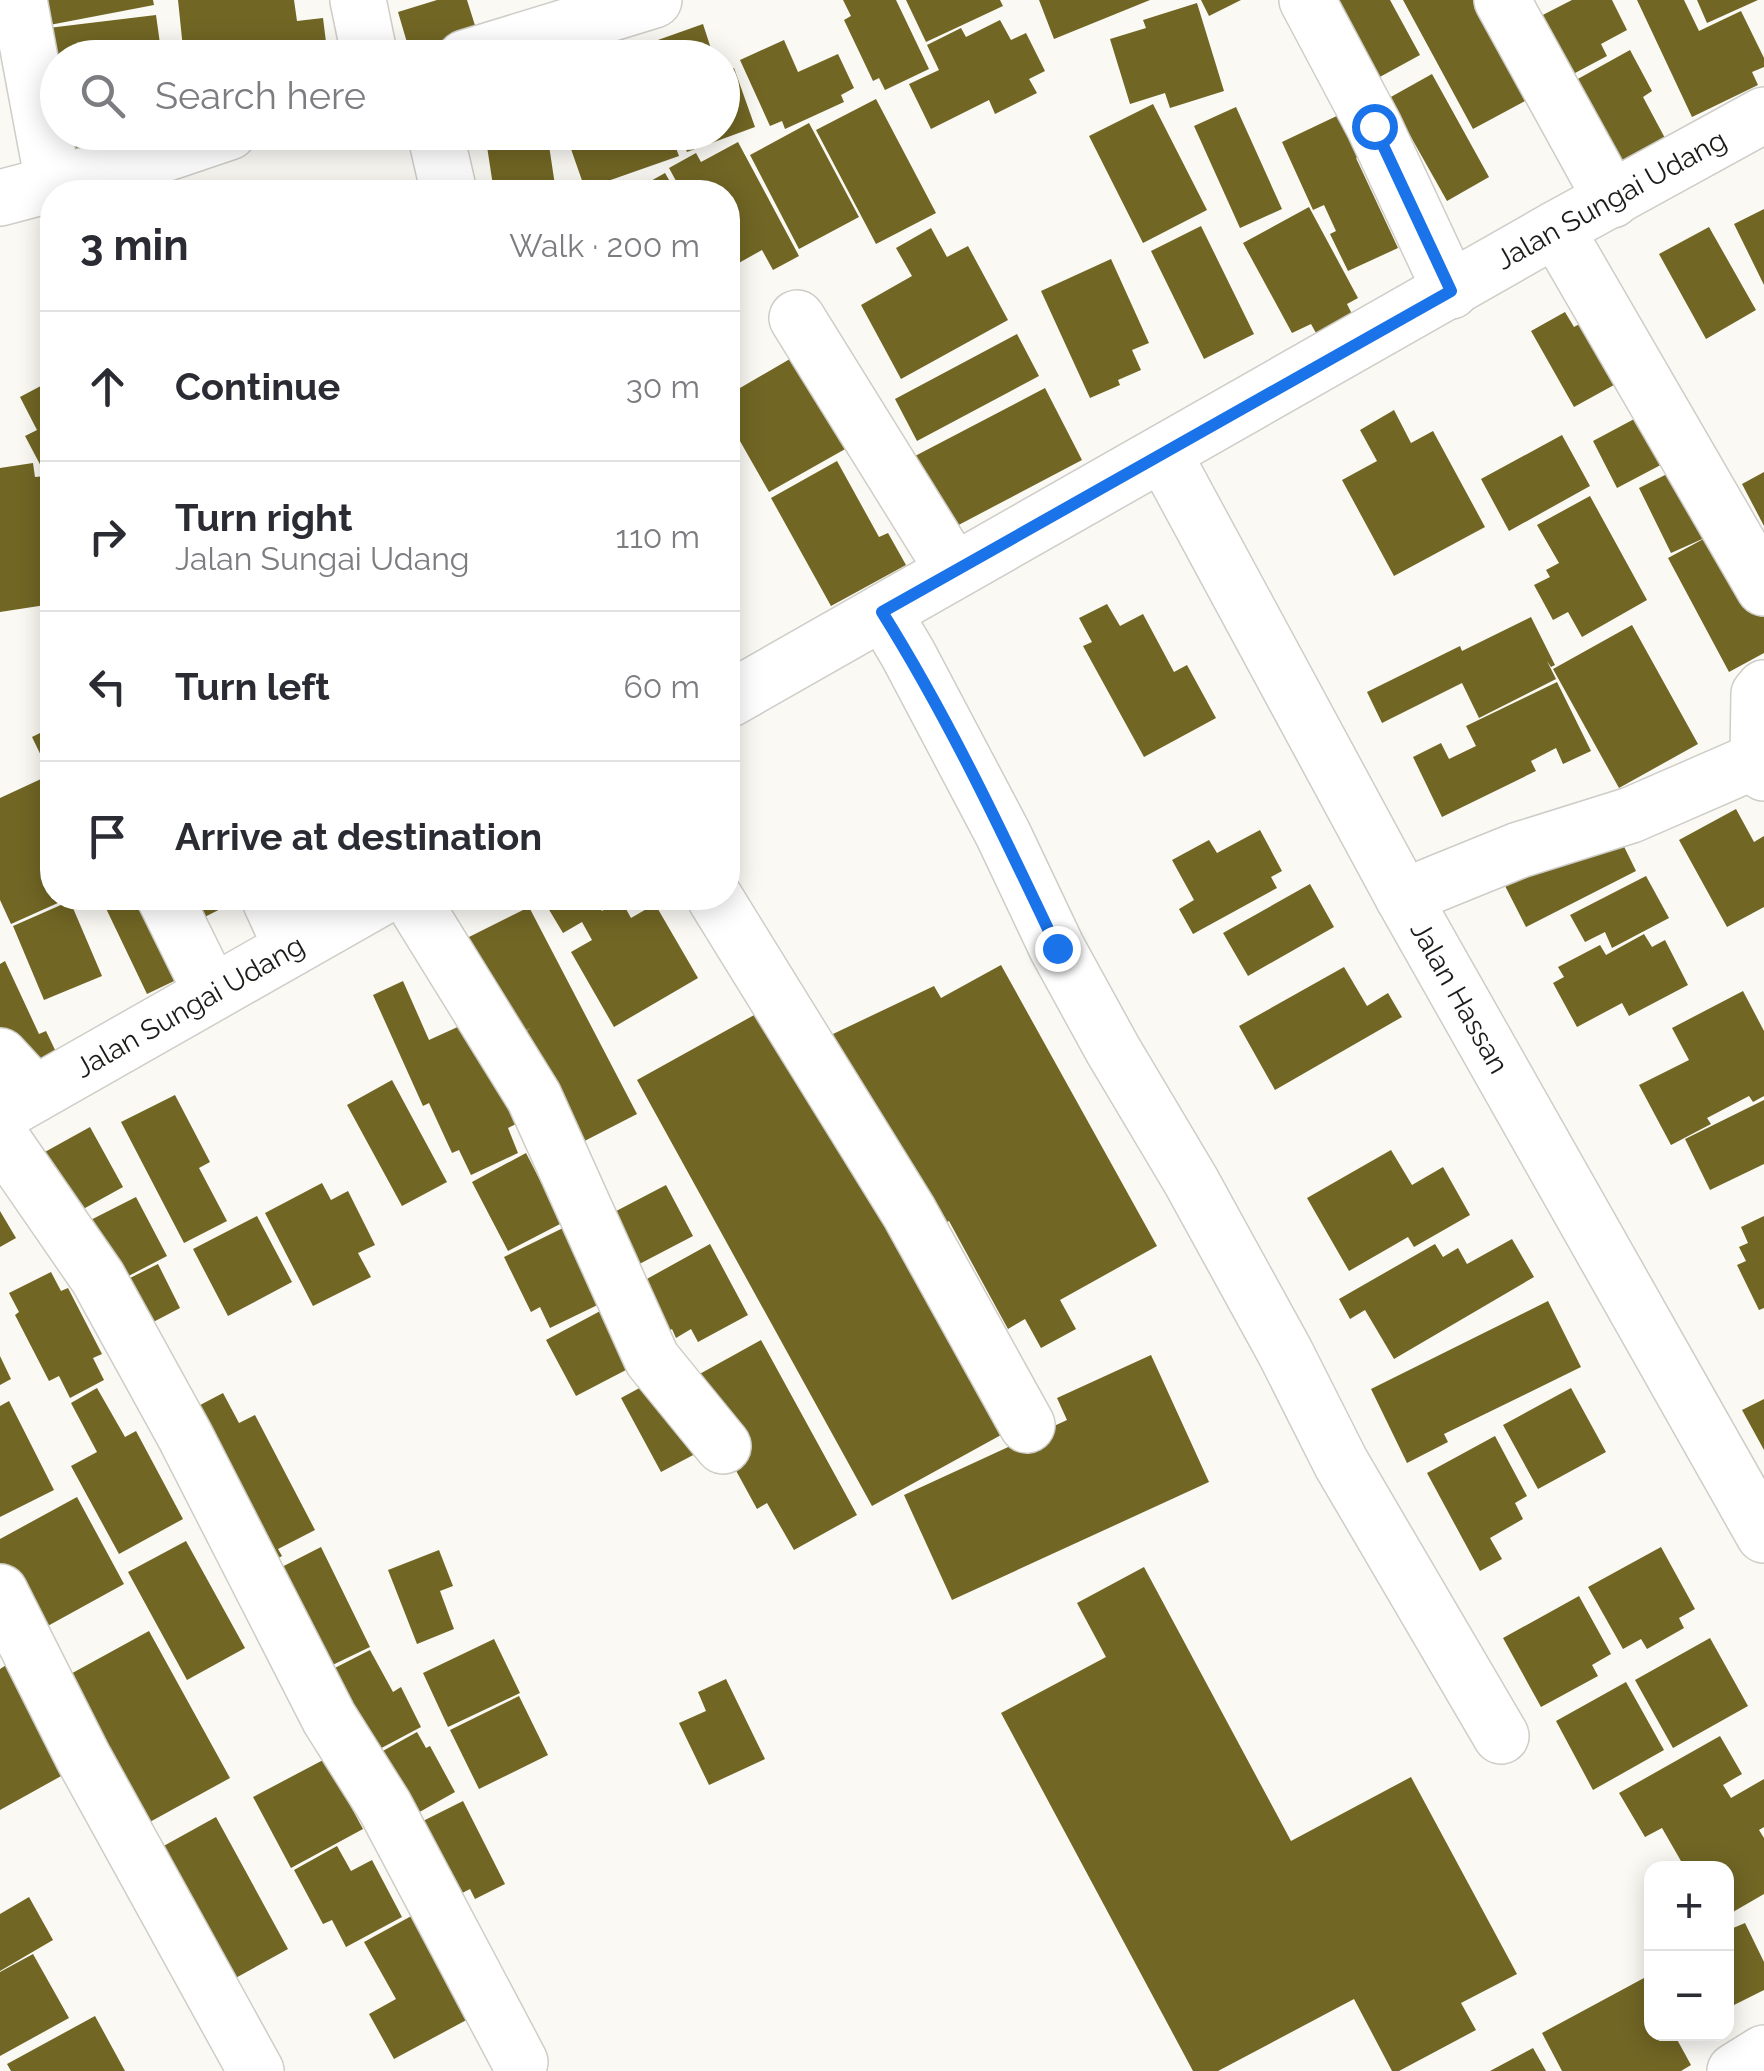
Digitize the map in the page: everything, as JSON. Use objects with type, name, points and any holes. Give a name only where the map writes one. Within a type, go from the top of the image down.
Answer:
[{"type":"street","points":[[19,0],[40,109]]},
{"type":"street","points":[[358,0],[366,40]]},
{"type":"street","points":[[524,40],[654,0]]},
{"type":"street","points":[[1307,0],[1374,126],[1451,291]]},
{"type":"street","points":[[1502,0],[1612,200]]},
{"type":"street","name":"Jalan Sungai Udang","points":[[740,693],[1764,115]]},
{"type":"street","points":[[48,150],[54,180]]},
{"type":"street","points":[[82,180],[167,174],[202,150]]},
{"type":"street","points":[[440,150],[446,180]]},
{"type":"street","points":[[0,198],[40,186]]},
{"type":"street","points":[[1556,229],[1764,588]]},
{"type":"street","points":[[797,318],[954,571]]},
{"type":"street","name":"Jalan Hassan","points":[[1163,453],[1402,897],[1764,1535]]},
{"type":"street","points":[[882,612],[1003,834],[1057,948],[1276,1335],[1340,1463],[1501,1736]]},
{"type":"street","points":[[1402,897],[1519,850],[1647,809],[1762,763],[1759,694],[1764,688]]},
{"type":"street","points":[[171,910],[212,993]]},
{"type":"street","points":[[274,910],[292,948]]},
{"type":"street","name":"Jalan Sungai Udang","points":[[12,1088],[212,993],[359,910]]},
{"type":"street","points":[[417,910],[534,1097],[652,1359],[723,1446]]},
{"type":"street","points":[[722,910],[908,1212],[1027,1425]]},
{"type":"street","points":[[0,1136],[98,1278],[329,1718],[385,1807],[520,2062]]},
{"type":"street","points":[[0,1592],[83,1758],[256,2071]]},
{"type":"street","points":[[1735,2071],[1764,2053]]},
{"type":"building","points":[[34,0],[153,0],[154,5],[39,27]]},
{"type":"building","points":[[178,0],[294,0],[297,21],[323,18],[326,40],[182,40]]},
{"type":"building","points":[[437,0],[467,0],[478,35],[462,40],[406,40],[398,12]]},
{"type":"building","points":[[843,0],[896,0],[929,69],[885,90],[879,78],[873,81],[844,20],[851,16]]},
{"type":"building","points":[[906,0],[1000,0],[1003,6],[926,42]]},
{"type":"building","points":[[1039,0],[1150,0],[1054,39]]},
{"type":"building","points":[[1201,0],[1241,0],[1209,16]]},
{"type":"building","points":[[1321,0],[1390,0],[1420,55],[1367,84]]},
{"type":"building","points":[[1403,0],[1474,0],[1529,99],[1473,129]]},
{"type":"building","points":[[1572,0],[1612,0],[1627,30],[1601,44],[1607,56],[1560,81],[1529,22]]},
{"type":"building","points":[[1637,0],[1684,0],[1699,31],[1741,11],[1764,58],[1764,67],[1752,72],[1758,85],[1692,117]]},
{"type":"building","points":[[1697,0],[1758,0],[1707,23]]},
{"type":"building","points":[[1197,3],[1224,91],[1170,108],[1165,93],[1130,104],[1110,39],[1146,28],[1143,20]]},
{"type":"building","points":[[156,15],[159,40],[47,40],[40,29]]},
{"type":"building","points":[[1000,20],[1011,40],[1026,33],[1045,71],[1029,79],[1037,93],[995,114],[989,100],[931,129],[909,84],[939,70],[927,45],[961,28],[966,37]]},
{"type":"building","points":[[703,24],[708,40],[658,40]]},
{"type":"building","points":[[784,40],[798,72],[838,54],[854,88],[841,95],[844,102],[785,129],[782,121],[770,126],[740,60]]},
{"type":"building","points":[[1630,50],[1652,91],[1643,97],[1666,140],[1613,170],[1567,85]]},
{"type":"building","points":[[1432,74],[1489,177],[1447,201],[1389,98]]},
{"type":"building","points":[[740,85],[755,127],[740,133]]},
{"type":"building","points":[[876,99],[936,213],[876,244],[816,130]]},
{"type":"building","points":[[1153,104],[1207,210],[1143,243],[1089,136]]},
{"type":"building","points":[[1236,107],[1282,209],[1240,228],[1194,126]]},
{"type":"building","points":[[1343,113],[1363,155],[1356,158],[1398,248],[1348,271],[1330,234],[1336,231],[1324,205],[1313,210],[1282,142]]},
{"type":"building","points":[[809,123],[859,217],[799,249],[750,155]]},
{"type":"building","points":[[740,146],[799,256],[773,270],[762,250],[740,262],[740,180],[676,180],[669,168],[696,153],[701,162],[723,150],[740,150]]},
{"type":"building","points":[[488,150],[550,150],[554,180],[492,180]]},
{"type":"building","points":[[571,150],[677,150],[679,156],[611,180],[582,180]]},
{"type":"building","points":[[1309,207],[1358,298],[1347,304],[1352,314],[1316,333],[1311,324],[1292,333],[1243,243]]},
{"type":"building","points":[[1764,209],[1764,285],[1734,224]]},
{"type":"building","points":[[1201,226],[1254,334],[1204,359],[1151,251]]},
{"type":"building","points":[[1709,227],[1756,310],[1706,339],[1659,254]]},
{"type":"building","points":[[931,228],[947,257],[968,246],[1008,320],[901,379],[861,305],[912,276],[896,248]]},
{"type":"building","points":[[1111,259],[1149,343],[1132,350],[1141,370],[1118,380],[1120,385],[1090,398],[1041,291]]},
{"type":"building","points":[[1609,308],[1643,369],[1574,407],[1531,331],[1565,312],[1574,327]]},
{"type":"building","points":[[1017,334],[1039,376],[917,441],[895,399]]},
{"type":"building","points":[[795,356],[847,448],[769,492],[740,441],[740,388]]},
{"type":"building","points":[[40,386],[40,464],[25,436],[37,430],[20,397]]},
{"type":"building","points":[[1045,388],[1082,460],[932,539],[894,467]]},
{"type":"building","points":[[1666,402],[1691,449],[1617,488],[1593,441]]},
{"type":"building","points":[[1394,410],[1411,443],[1433,431],[1485,527],[1394,576],[1342,480],[1377,461],[1360,430]]},
{"type":"building","points":[[1562,435],[1590,486],[1509,531],[1481,479]]},
{"type":"building","points":[[837,461],[879,537],[888,533],[906,565],[831,606],[771,498]]},
{"type":"building","points":[[33,463],[35,477],[40,477],[40,606],[0,612],[0,468]]},
{"type":"building","points":[[1687,464],[1715,531],[1761,617],[1764,615],[1764,653],[1729,672],[1668,558],[1709,536],[1671,553],[1639,488]]},
{"type":"building","points":[[1764,472],[1764,526],[1742,484]]},
{"type":"building","points":[[1590,496],[1647,600],[1582,637],[1568,612],[1553,620],[1534,585],[1550,577],[1546,570],[1559,563],[1537,525]]},
{"type":"building","points":[[1107,604],[1120,626],[1143,614],[1174,672],[1187,665],[1216,718],[1144,757],[1083,646],[1092,642],[1079,618]]},
{"type":"building","points":[[1531,617],[1555,665],[1551,667],[1547,661],[1556,679],[1479,718],[1462,683],[1382,723],[1367,692],[1460,646],[1462,651]]},
{"type":"building","points":[[1632,625],[1698,744],[1619,788],[1553,669]]},
{"type":"building","points":[[1557,682],[1591,751],[1563,764],[1556,748],[1531,761],[1536,771],[1442,817],[1413,757],[1441,743],[1449,759],[1476,746],[1466,726]]},
{"type":"building","points":[[40,733],[40,754],[32,737]]},
{"type":"building","points":[[40,779],[42,910],[11,924],[0,900],[0,798]]},
{"type":"building","points":[[1736,809],[1754,842],[1764,836],[1764,907],[1727,927],[1679,840]]},
{"type":"building","points":[[1613,824],[1636,871],[1526,927],[1502,880]]},
{"type":"building","points":[[1260,830],[1282,871],[1271,877],[1277,888],[1193,934],[1179,909],[1194,900],[1172,860],[1209,840],[1217,853]]},
{"type":"building","points":[[1646,876],[1669,918],[1612,948],[1605,932],[1585,942],[1570,915]]},
{"type":"building","points":[[1310,884],[1334,927],[1248,976],[1223,933]]},
{"type":"building","points":[[49,910],[74,910],[102,976],[44,1000],[13,926]]},
{"type":"building","points":[[107,910],[166,910],[195,971],[147,994]]},
{"type":"building","points":[[184,910],[218,910],[191,924]]},
{"type":"building","points":[[523,910],[531,910],[637,1114],[569,1149],[513,1039],[531,1028],[515,1036],[457,943]]},
{"type":"building","points":[[549,910],[627,910],[631,918],[645,910],[658,910],[698,978],[614,1027],[571,952],[592,940],[582,922],[563,933]]},
{"type":"building","points":[[1644,934],[1652,947],[1665,940],[1688,985],[1629,1016],[1622,1003],[1577,1027],[1553,983],[1564,977],[1558,967],[1600,945],[1606,955]]},
{"type":"building","points":[[5,961],[39,1034],[46,1031],[56,1052],[18,1070],[0,1031],[0,964]]},
{"type":"building","points":[[1001,965],[1157,1246],[1060,1300],[1076,1329],[1041,1348],[1025,1319],[1008,1329],[949,1221],[941,1225],[887,1150],[833,1034],[934,986],[941,998]]},
{"type":"building","points":[[1344,967],[1367,1006],[1388,993],[1402,1017],[1275,1090],[1239,1026]]},
{"type":"building","points":[[403,981],[429,1040],[484,1015],[530,1117],[508,1128],[518,1153],[471,1175],[459,1150],[452,1153],[429,1103],[423,1106],[373,995]]},
{"type":"building","points":[[1743,991],[1764,1031],[1764,1096],[1753,1102],[1749,1096],[1707,1118],[1711,1124],[1671,1145],[1639,1085],[1689,1060],[1672,1028]]},
{"type":"building","points":[[765,1009],[1001,1435],[872,1506],[637,1080]]},
{"type":"building","points":[[392,1080],[447,1182],[402,1206],[347,1105]]},
{"type":"building","points":[[175,1095],[210,1162],[199,1168],[227,1221],[184,1243],[121,1122]]},
{"type":"building","points":[[1764,1100],[1764,1164],[1710,1190],[1685,1139]]},
{"type":"building","points":[[90,1127],[123,1187],[49,1228],[16,1168]]},
{"type":"building","points":[[1391,1150],[1412,1185],[1443,1167],[1470,1215],[1414,1247],[1408,1237],[1349,1271],[1307,1198]]},
{"type":"building","points":[[526,1153],[562,1223],[508,1251],[472,1182]]},
{"type":"building","points":[[322,1183],[331,1200],[348,1191],[375,1245],[358,1253],[371,1277],[313,1306],[265,1213]]},
{"type":"building","points":[[666,1185],[693,1236],[626,1271],[599,1220]]},
{"type":"building","points":[[136,1197],[167,1256],[119,1281],[63,1234]]},
{"type":"building","points":[[0,1211],[16,1238],[0,1247]]},
{"type":"building","points":[[257,1216],[292,1282],[228,1316],[193,1249]]},
{"type":"building","points":[[1764,1216],[1764,1308],[1759,1310],[1737,1265],[1746,1261],[1739,1247],[1748,1243],[1741,1227]]},
{"type":"building","points":[[565,1227],[614,1297],[550,1328],[540,1307],[531,1312],[504,1257]]},
{"type":"building","points":[[1512,1239],[1534,1277],[1394,1359],[1365,1310],[1350,1319],[1339,1299],[1435,1244],[1443,1257],[1458,1248],[1467,1264]]},
{"type":"building","points":[[710,1244],[748,1315],[698,1342],[691,1329],[676,1338],[672,1329],[663,1334],[645,1280]]},
{"type":"building","points":[[158,1264],[180,1308],[119,1340],[96,1295]]},
{"type":"building","points":[[51,1272],[61,1291],[68,1288],[102,1354],[93,1358],[104,1380],[70,1398],[59,1376],[49,1381],[15,1315],[19,1312],[9,1293]]},
{"type":"building","points":[[619,1301],[649,1358],[576,1396],[546,1340]]},
{"type":"building","points":[[1548,1301],[1581,1367],[1444,1434],[1448,1442],[1407,1463],[1371,1389]]},
{"type":"building","points":[[761,1340],[857,1515],[794,1550],[767,1503],[757,1509],[687,1381]]},
{"type":"building","points":[[1151,1355],[1209,1482],[952,1600],[904,1495],[1067,1420],[1057,1398]]},
{"type":"building","points":[[0,1356],[11,1379],[0,1385]]},
{"type":"building","points":[[658,1378],[697,1453],[661,1472],[621,1398]]},
{"type":"building","points":[[97,1388],[125,1437],[136,1431],[183,1519],[119,1554],[71,1466],[97,1452],[71,1403]]},
{"type":"building","points":[[1571,1388],[1606,1452],[1538,1489],[1503,1425]]},
{"type":"building","points":[[223,1393],[239,1423],[255,1415],[315,1530],[278,1549],[282,1556],[247,1575],[162,1425]]},
{"type":"building","points":[[1764,1399],[1764,1450],[1742,1410]]},
{"type":"building","points":[[9,1401],[54,1490],[0,1517],[0,1406]]},
{"type":"building","points":[[1495,1436],[1527,1496],[1515,1503],[1523,1519],[1490,1538],[1502,1559],[1480,1571],[1427,1473]]},
{"type":"building","points":[[77,1497],[124,1584],[35,1633],[0,1568],[0,1539]]},
{"type":"building","points":[[186,1541],[245,1648],[187,1680],[128,1572]]},
{"type":"building","points":[[321,1547],[370,1647],[322,1670],[272,1572]]},
{"type":"building","points":[[1661,1547],[1695,1609],[1679,1618],[1684,1628],[1647,1649],[1641,1639],[1623,1649],[1588,1587]]},
{"type":"building","points":[[439,1550],[453,1586],[440,1591],[454,1629],[417,1644],[388,1570]]},
{"type":"building","points":[[1144,1567],[1291,1841],[1411,1777],[1517,1974],[1461,2003],[1476,2030],[1399,2071],[1392,2071],[1354,1999],[1218,2071],[1193,2071],[1001,1713],[1106,1657],[1077,1603]]},
{"type":"building","points":[[1579,1596],[1611,1654],[1592,1665],[1598,1676],[1541,1707],[1503,1638]]},
{"type":"building","points":[[149,1631],[230,1778],[137,1829],[56,1682]]},
{"type":"building","points":[[1710,1638],[1748,1706],[1673,1748],[1635,1680]]},
{"type":"building","points":[[494,1639],[520,1693],[448,1727],[423,1673]]},
{"type":"building","points":[[370,1650],[393,1692],[401,1687],[421,1727],[357,1761],[325,1673]]},
{"type":"building","points":[[11,1662],[72,1770],[0,1810],[0,1669]]},
{"type":"building","points":[[726,1679],[765,1759],[709,1785],[679,1723],[706,1711],[698,1692]]},
{"type":"building","points":[[1626,1682],[1664,1750],[1593,1790],[1556,1721]]},
{"type":"building","points":[[519,1696],[548,1755],[479,1789],[450,1730]]},
{"type":"building","points":[[417,1732],[426,1748],[430,1746],[455,1792],[393,1827],[363,1762]]},
{"type":"building","points":[[1720,1736],[1742,1774],[1723,1785],[1731,1798],[1764,1779],[1764,1827],[1759,1830],[1764,1838],[1764,1894],[1734,1911],[1734,1861],[1681,1861],[1662,1828],[1645,1837],[1619,1793]]},
{"type":"building","points":[[325,1759],[363,1829],[291,1868],[253,1797]]},
{"type":"building","points":[[463,1801],[505,1884],[475,1899],[470,1889],[427,1911],[389,1838]]},
{"type":"building","points":[[216,1817],[288,1949],[223,1985],[151,1853]]},
{"type":"building","points":[[337,1846],[351,1871],[372,1860],[402,1917],[346,1947],[332,1920],[323,1924],[294,1870]]},
{"type":"building","points":[[29,1897],[53,1940],[0,1971],[0,1914]]},
{"type":"building","points":[[415,1914],[472,2017],[394,2059],[369,2014],[396,1999],[364,1942]]},
{"type":"building","points":[[1745,1923],[1764,1962],[1764,1990],[1734,2005],[1734,1951],[1734,1928]]},
{"type":"building","points":[[33,1954],[69,2018],[0,2056],[0,1972]]},
{"type":"building","points":[[1644,1978],[1644,2041],[1678,2041],[1691,2065],[1681,2071],[1562,2071],[1542,2033]]},
{"type":"building","points":[[95,2016],[125,2071],[11,2071],[7,2064]]},
{"type":"building","points":[[1533,2048],[1546,2071],[1490,2071]]},
{"type":"route","points":[[1057,948],[1003,834],[882,612],[1451,291],[1374,126]]}]
